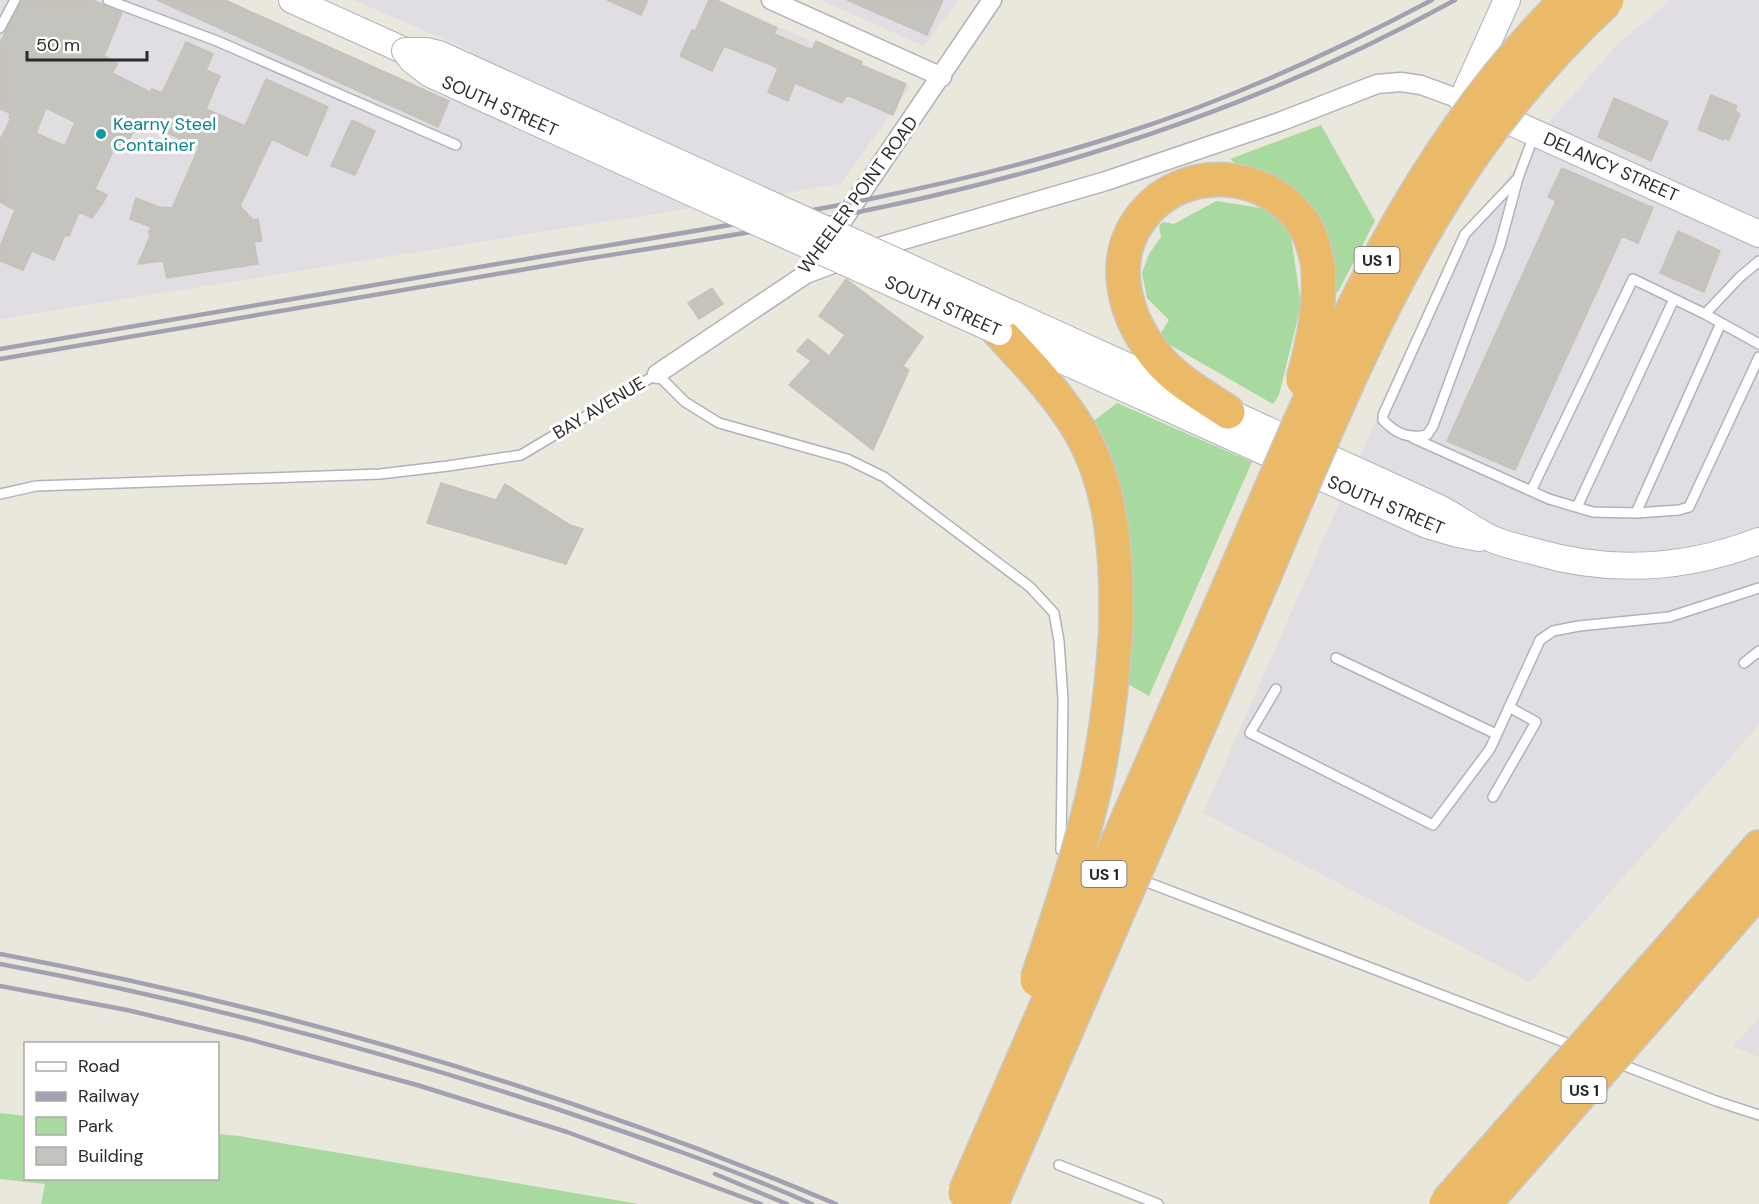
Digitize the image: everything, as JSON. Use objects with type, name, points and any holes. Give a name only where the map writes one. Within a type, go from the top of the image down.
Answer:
[{"type":"highway","name":"US 1","points":[[972,1200],[1243,555],[1344,327],[1403,214],[1450,140],[1521,49],[1567,0]]},
{"type":"highway","points":[[972,1200],[1393,290],[1435,215],[1482,142],[1537,74],[1607,0]]},
{"type":"highway","points":[[1228,412],[1164,365],[1136,326],[1122,279],[1131,236],[1142,215],[1155,202],[1174,190],[1192,183],[1216,179],[1243,181],[1265,188],[1286,202],[1304,222],[1318,264],[1319,302],[1309,360],[1243,555]]},
{"type":"highway","points":[[972,1200],[1085,829],[1106,731],[1116,626],[1116,583],[1109,516],[1105,494],[1090,452],[1059,400],[1004,322]]},
{"type":"highway","points":[[1446,1204],[1669,971],[1759,847]]},
{"type":"highway","name":"US 1","points":[[1484,1204],[1669,971],[1759,890]]},
{"type":"highway","points":[[1669,971],[1759,906]]},
{"type":"main road","name":"SOUTH STREET","points":[[292,0],[405,51],[412,60],[430,74],[1004,322],[1228,412],[1437,507],[1491,539]]},
{"type":"main road","points":[[1462,100],[1507,0]]},
{"type":"main road","name":"DELANCY STREET","points":[[1462,100],[1759,234]]},
{"type":"main road","name":"SOUTH STREET","points":[[1004,322],[1428,525],[1458,534],[1491,539],[1564,560],[1606,566],[1654,566],[1711,557],[1759,541]]},
{"type":"street","points":[[771,0],[942,77]]},
{"type":"street","name":"WHEELER POINT ROAD","points":[[657,374],[806,274],[942,77],[992,0]]},
{"type":"street","points":[[806,274],[879,247],[1106,181],[1282,121],[1377,84],[1401,82],[1421,85],[1462,100]]},
{"type":"lane","points":[[0,28],[15,0]]},
{"type":"lane","points":[[108,0],[217,41],[456,145]]},
{"type":"lane","points":[[1411,437],[1427,435],[1433,426],[1500,245],[1518,178],[1534,133]]},
{"type":"lane","points":[[1518,178],[1465,234],[1383,415],[1383,420],[1398,434],[1411,437],[1531,491],[1593,512],[1636,513],[1679,510],[1689,507],[1759,357]]},
{"type":"lane","points":[[1705,314],[1740,277],[1759,261]]},
{"type":"lane","points":[[1531,491],[1633,279],[1705,314],[1759,344]]},
{"type":"lane","points":[[1577,507],[1674,299]]},
{"type":"lane","points":[[1636,513],[1721,323]]},
{"type":"lane","name":"BAY AVENUE","points":[[0,494],[36,486],[380,474],[521,455],[657,374],[686,402],[719,423],[847,459],[884,477],[1030,587],[1054,613],[1063,699],[1061,850],[1083,858]]},
{"type":"lane","points":[[1276,689],[1250,733],[1433,825],[1490,749],[1540,639],[1553,631],[1579,626],[1669,617],[1759,588]]},
{"type":"lane","points":[[1744,663],[1759,651]]},
{"type":"lane","points":[[1336,658],[1496,734]]},
{"type":"lane","points":[[1493,797],[1536,722],[1509,707]]},
{"type":"lane","points":[[1095,862],[1117,871]]},
{"type":"lane","points":[[1128,875],[1590,1052]]},
{"type":"lane","points":[[1600,1056],[1716,1101],[1759,1115]]},
{"type":"lane","points":[[1059,1165],[1158,1204]]},
{"type":"shaded area","points":[[0,0],[225,0],[449,101],[471,51],[354,0],[720,0],[911,86],[840,184],[0,319]]},
{"type":"shaded area","points":[[820,0],[959,0],[924,46]]},
{"type":"shaded area","points":[[1671,0],[1759,0],[1759,725],[1530,982],[1203,813],[1387,395],[1473,227],[1546,125],[1620,42]]},
{"type":"shaded area","points":[[1759,1018],[1759,1057],[1733,1046]]},
{"type":"green space","points":[[1321,125],[1375,221],[1338,292],[1334,293],[1335,273],[1329,240],[1310,208],[1230,159]]},
{"type":"green space","points":[[1216,201],[1273,210],[1289,222],[1301,305],[1279,395],[1273,404],[1158,338],[1169,320],[1147,298],[1142,273],[1149,254],[1161,237],[1159,226],[1163,222],[1174,224]]},
{"type":"green space","points":[[1117,403],[1252,462],[1149,696],[1124,682],[1091,423]]},
{"type":"green space","points":[[0,1113],[24,1116],[24,1180],[219,1180],[219,1134],[639,1204],[41,1204],[45,1184],[0,1179]]},
{"type":"building","name":"Kearny Steel Container","points":[[22,0],[93,0],[122,13],[104,56],[118,63],[112,73],[150,92],[152,89],[162,93],[186,42],[213,54],[206,70],[220,76],[206,109],[245,126],[266,79],[328,107],[307,156],[272,139],[240,206],[253,220],[258,219],[262,241],[254,242],[258,264],[167,278],[163,261],[138,264],[151,234],[148,233],[151,227],[130,219],[136,198],[159,207],[172,208],[199,147],[138,120],[126,147],[117,143],[95,189],[107,195],[102,204],[92,218],[79,212],[69,236],[65,235],[54,260],[32,251],[23,270],[0,261],[0,247],[15,210],[0,202],[0,140],[11,118],[10,113],[0,109],[0,43]],"holes":[[[46,108],[75,122],[65,146],[36,133]]]},
{"type":"building","points":[[157,0],[225,0],[449,101],[438,127]]},
{"type":"building","points":[[607,0],[648,0],[641,15]]},
{"type":"building","points":[[709,0],[716,0],[777,28],[774,34],[812,50],[816,41],[862,62],[861,65],[906,84],[893,115],[847,95],[842,103],[795,83],[788,101],[768,92],[778,68],[724,46],[712,71],[680,56],[692,30],[695,31]]},
{"type":"building","points":[[847,0],[943,0],[927,35]]},
{"type":"building","points":[[1711,95],[1737,106],[1735,111],[1740,114],[1729,140],[1724,138],[1723,140],[1698,129]]},
{"type":"building","points":[[1614,98],[1668,122],[1651,161],[1598,137]]},
{"type":"building","points":[[352,120],[375,131],[355,175],[331,166]]},
{"type":"building","points":[[1562,168],[1653,208],[1638,243],[1622,236],[1515,470],[1447,441],[1556,201],[1548,197]]},
{"type":"building","points":[[1678,231],[1720,251],[1704,292],[1660,273]]},
{"type":"building","points":[[846,279],[923,337],[903,366],[909,370],[873,450],[789,385],[811,361],[797,351],[808,339],[829,356],[845,335],[819,316]]},
{"type":"building","points":[[712,288],[723,304],[699,319],[688,303]]},
{"type":"building","points":[[441,483],[496,500],[505,484],[570,525],[583,529],[566,564],[427,523]]},
{"type":"railway","points":[[0,349],[768,218],[840,205],[984,173],[1125,133],[1243,90],[1358,38],[1432,0]]},
{"type":"railway","points":[[0,359],[750,232],[932,196],[1068,160],[1201,116],[1330,63],[1455,0]]},
{"type":"railway","points":[[0,954],[213,1000],[424,1057],[529,1089],[632,1125],[836,1204]]},
{"type":"railway","points":[[0,964],[208,1009],[413,1064],[648,1140],[812,1204]]},
{"type":"railway","points":[[0,986],[127,1010],[244,1038],[417,1085],[567,1132],[761,1204]]},
{"type":"railway","points":[[715,1174],[787,1204]]},
{"type":"place","name":"Kearny Steel Container","points":[[101,134]]}]
